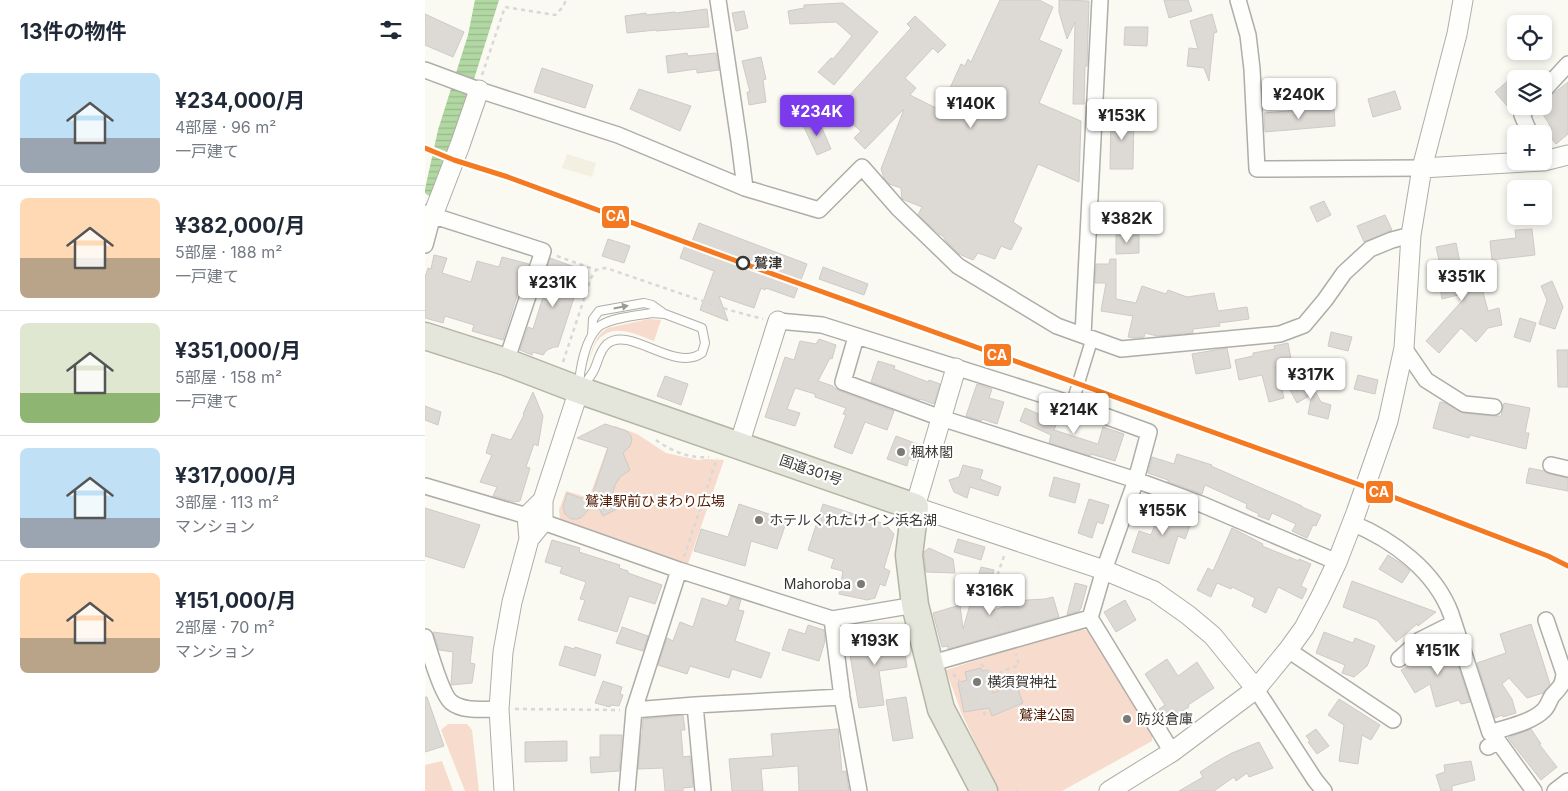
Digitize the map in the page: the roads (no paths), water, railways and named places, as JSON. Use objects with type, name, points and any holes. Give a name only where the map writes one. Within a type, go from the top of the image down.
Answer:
[{"type":"highway","name":"国道301号","points":[[425,336],[506,362],[567,386],[915,507]]},
{"type":"highway","points":[[915,507],[909,555],[915,605],[941,668],[941,709],[983,791]]},
{"type":"street","points":[[718,0],[745,188]]},
{"type":"street","points":[[1072,404],[1087,337],[1100,0]]},
{"type":"street","points":[[1238,0],[1249,35],[1257,169],[1422,168],[1507,163]]},
{"type":"street","points":[[1109,791],[1172,752],[1256,689],[1304,628],[1337,562],[1377,456],[1388,421],[1404,348],[1411,235],[1422,168],[1457,34],[1463,0]]},
{"type":"street","points":[[1552,81],[1568,64]]},
{"type":"street","points":[[425,70],[479,90],[618,135],[745,188],[819,210],[862,167],[898,208],[957,266],[1057,326],[1121,349],[1280,334],[1303,325],[1325,300],[1344,273],[1370,249],[1411,235]]},
{"type":"street","points":[[425,245],[428,218],[460,145],[479,90]]},
{"type":"street","points":[[1552,159],[1568,155]]},
{"type":"street","points":[[428,218],[543,252],[506,362]]},
{"type":"street","points":[[739,445],[778,321],[822,325],[1072,404],[1149,432],[1136,480],[1104,570],[1090,618],[1172,752]]},
{"type":"street","points":[[855,337],[843,382],[941,418],[1136,480],[1201,504],[1337,562]]},
{"type":"street","points":[[1404,348],[1426,380],[1464,404],[1494,407]]},
{"type":"street","points":[[956,368],[915,507],[1104,570],[1154,591],[1188,615],[1213,636],[1256,689],[1324,791]]},
{"type":"street","points":[[504,791],[499,709],[503,652],[512,602],[535,519],[543,500],[567,386]]},
{"type":"street","points":[[1551,465],[1568,469]]},
{"type":"street","points":[[425,486],[535,519],[679,570],[832,619],[915,605]]},
{"type":"street","points":[[1354,518],[1426,572],[1442,594],[1454,623],[1490,733],[1520,723],[1539,714],[1560,688],[1564,673],[1546,620]]},
{"type":"street","points":[[627,791],[634,710],[679,570]]},
{"type":"street","points":[[941,668],[1002,643],[1090,618]]},
{"type":"street","points":[[832,619],[842,697],[859,791]]},
{"type":"street","points":[[1399,658],[1421,640],[1454,623]]},
{"type":"street","points":[[426,641],[445,694],[451,702],[469,708],[499,709]]},
{"type":"street","points":[[1288,650],[1393,720]]},
{"type":"street","points":[[634,710],[842,697]]},
{"type":"street","points":[[695,705],[703,791]]},
{"type":"street","points":[[1489,747],[1498,741],[1534,791]]},
{"type":"street","points":[[1555,791],[1568,781]]},
{"type":"lane","points":[[644,303],[702,328],[705,343],[702,353],[694,357],[675,356],[625,340],[616,339],[606,344],[602,349],[593,372],[567,386],[580,369],[592,335],[593,319],[599,311],[644,303]]},
{"type":"lane","points":[[592,335],[600,326],[614,320],[651,313],[666,314]]},
{"type":"place","name":"鷲津","points":[[743,263]]},
{"type":"place","name":"楓林閣","points":[[901,452]]},
{"type":"place","name":"ホテルくれたけイン浜名湖","points":[[759,520]]},
{"type":"place","name":"Mahoroba","points":[[861,584]]},
{"type":"place","name":"横須賀神社","points":[[977,682]]},
{"type":"place","name":"防災倉庫","points":[[1127,719]]},
{"type":"park label","name":"鷲津駅前ひまわり広場","points":[[655,501]]},
{"type":"park label","name":"鷲津公園","points":[[1047,715]]}]
